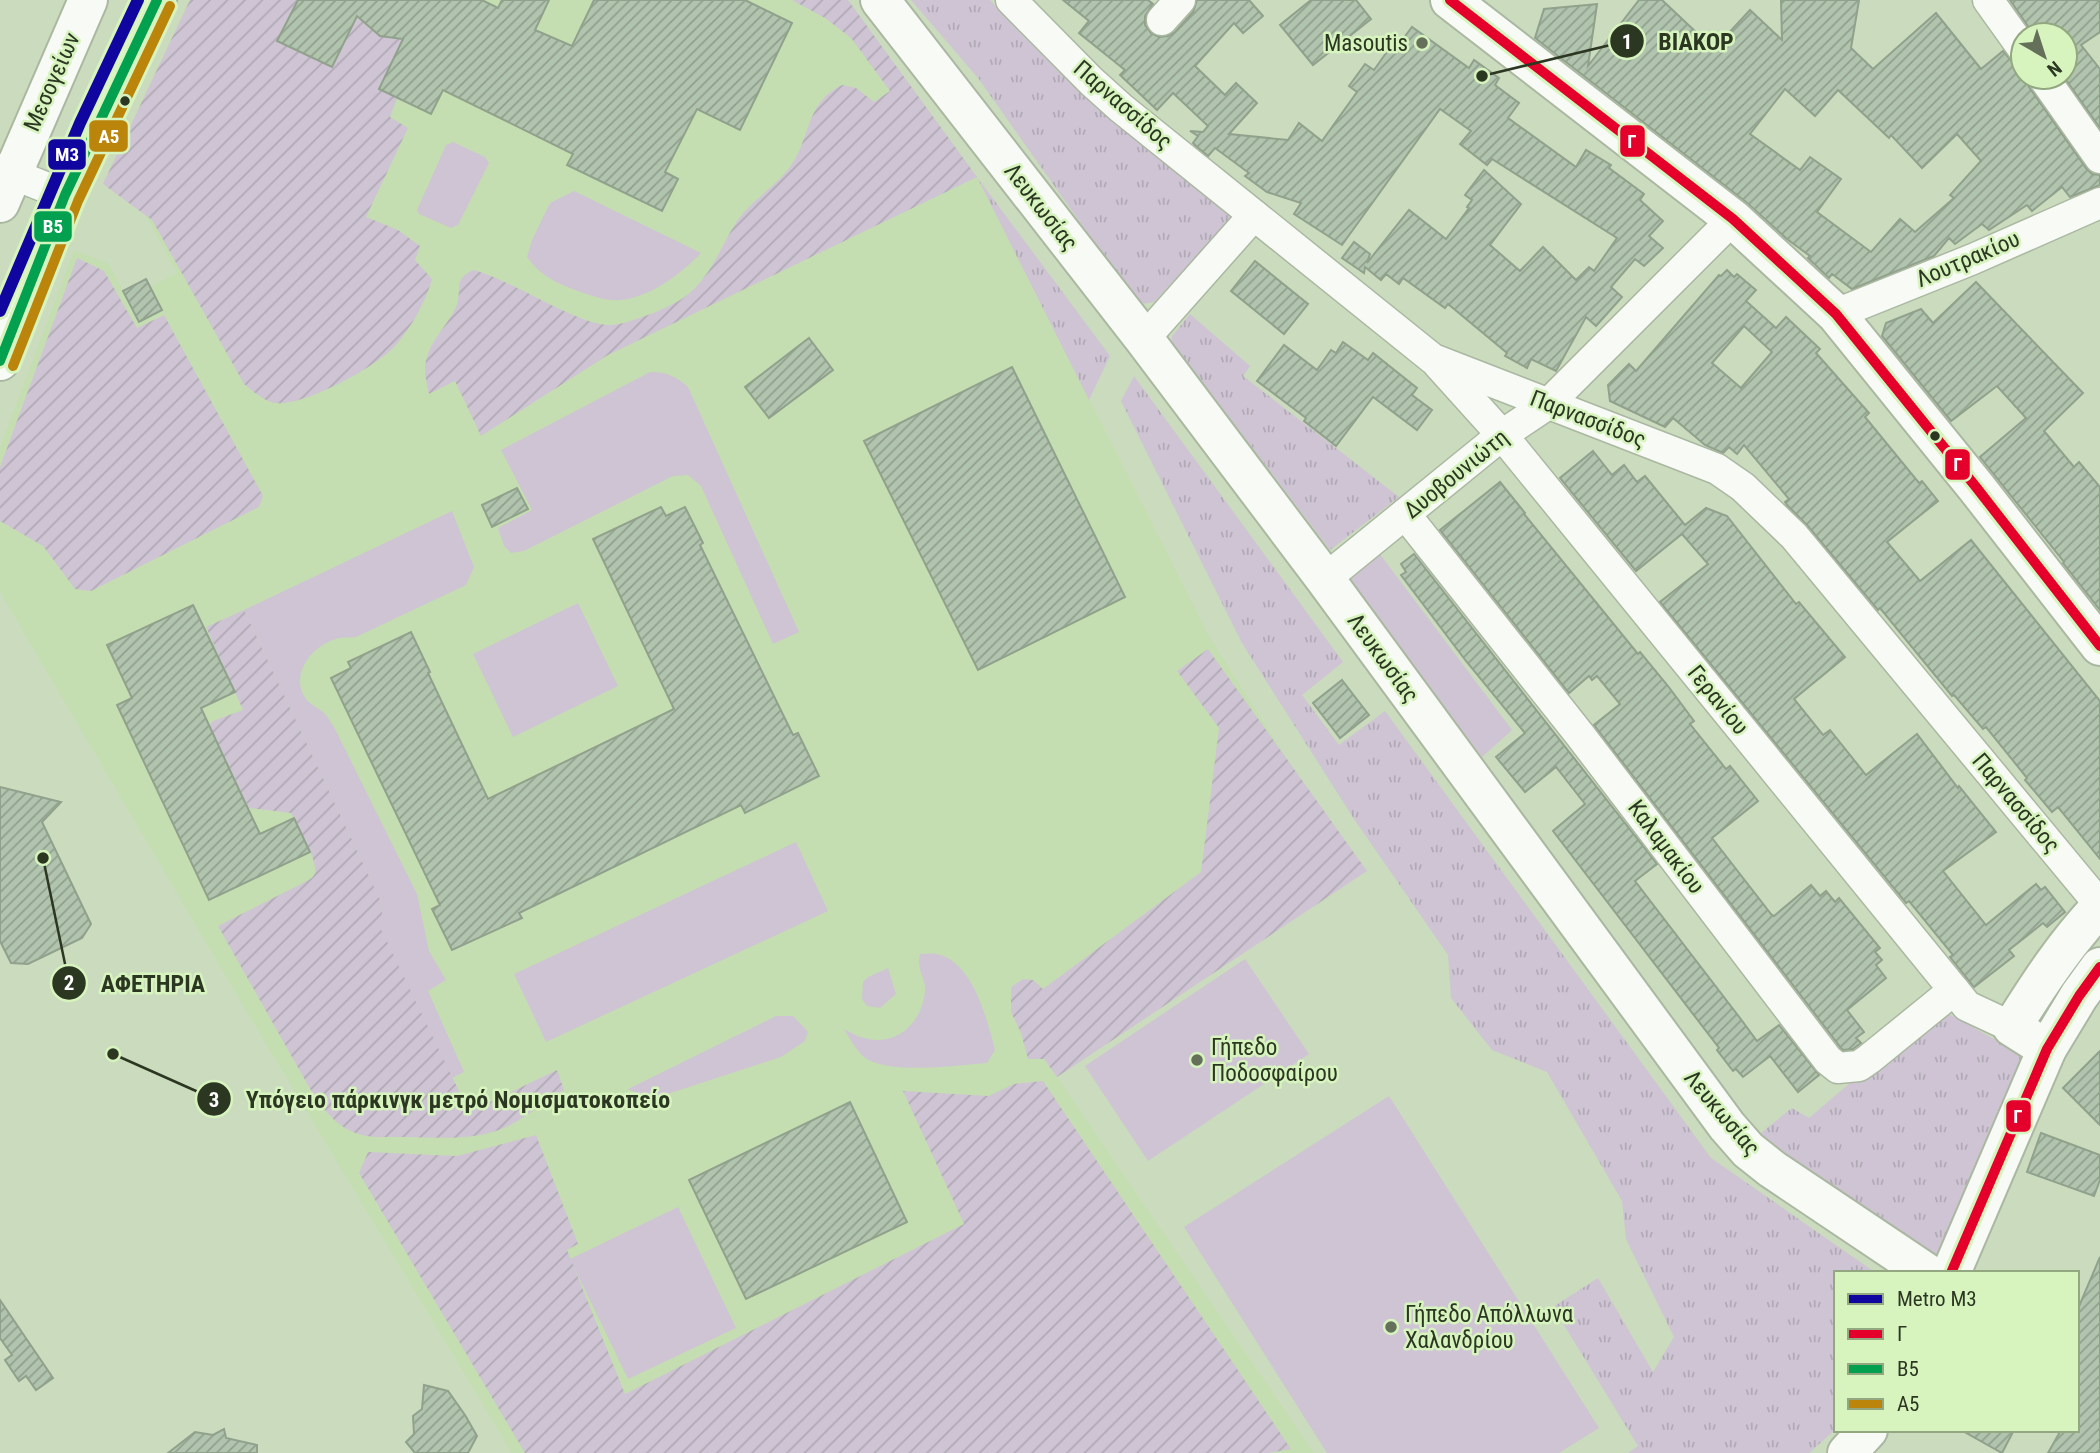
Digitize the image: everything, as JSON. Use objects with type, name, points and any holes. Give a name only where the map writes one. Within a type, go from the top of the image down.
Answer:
[{"type":"street","name":"Μεσογείων","points":[[4,182],[88,0]]},
{"type":"street","points":[[0,361],[65,195],[158,0]]},
{"type":"street","name":"Λευκωσίας","points":[[880,0],[1144,339],[1325,579],[1727,1126],[1748,1150],[1772,1169],[1924,1271]]},
{"type":"street","name":"Παρνασσίδος","points":[[1011,0],[1121,108],[1433,359],[1717,469],[1743,487],[1794,536],[2100,906]]},
{"type":"street","points":[[1450,0],[1733,219],[1836,314],[2100,646]]},
{"type":"street","points":[[1988,0],[2009,29]]},
{"type":"street","points":[[2053,91],[2100,158]]},
{"type":"street","points":[[4,182],[65,195]]},
{"type":"street","name":"Λουτρακίου","points":[[1836,314],[2095,213]]},
{"type":"street","points":[[1144,339],[1254,215]]},
{"type":"street","name":"Δυοβουνιώτη","points":[[1325,579],[1502,435],[1548,404],[1733,219]]},
{"type":"street","name":"Γερανίου","points":[[1433,359],[1502,435],[1967,1006],[2012,1027]]},
{"type":"street","name":"Καλαμακίου","points":[[1405,514],[1580,735],[1828,1060],[1838,1068],[1859,1066],[1954,990]]},
{"type":"street","points":[[2047,1049],[2012,1027],[2048,970],[2100,906]]},
{"type":"street","points":[[1952,1271],[2047,1049],[2100,967]]},
{"type":"street","points":[[1847,1453],[1866,1432]]},
{"type":"shaded area","points":[[189,0],[848,0],[977,177],[1210,638],[1358,870],[1057,1077],[1314,1453],[512,1453],[244,1007],[0,592],[0,447],[74,250],[109,264],[123,291],[146,279],[150,287],[177,273],[126,179],[109,170]]},
{"type":"green space","points":[[190,0],[298,0],[278,41],[332,67],[358,14],[380,36],[406,33],[380,89],[397,98],[390,117],[408,128],[366,217],[398,230],[420,246],[415,260],[432,279],[412,322],[387,354],[357,374],[304,399],[288,403],[267,401],[244,384],[152,220],[103,184]]},
{"type":"green space","points":[[792,0],[848,0],[977,177],[608,355],[481,436],[455,381],[429,394],[425,369],[428,353],[456,307],[460,281],[467,273],[474,270],[486,274],[566,312],[602,324],[622,323],[660,310],[694,289],[712,265],[737,221],[789,168],[816,108],[823,99],[842,85],[856,88],[874,102],[890,91],[851,38],[825,18]]},
{"type":"green space","points":[[911,0],[990,0],[1077,86],[1235,215],[1154,302],[1142,304],[1130,293],[978,78]]},
{"type":"green space","points":[[453,142],[485,157],[489,163],[458,225],[451,228],[419,214],[417,210],[446,145]]},
{"type":"green space","points":[[977,177],[1110,356],[1089,400]]},
{"type":"green space","points":[[574,191],[701,253],[665,283],[633,298],[604,299],[560,284],[542,273],[527,257],[550,203]]},
{"type":"green space","points":[[77,258],[104,271],[137,328],[164,315],[263,496],[259,507],[91,591],[75,589],[43,546],[0,521],[0,467]]},
{"type":"green space","points":[[1190,314],[1250,366],[1243,376],[1399,497],[1330,550],[1172,342],[1172,336]]},
{"type":"green space","points":[[650,372],[670,375],[688,387],[799,632],[773,644],[701,486],[688,475],[673,476],[524,551],[511,553],[504,546],[498,528],[532,510],[501,450]]},
{"type":"green space","points":[[1134,376],[1343,662],[1302,695],[1339,745],[1385,711],[1711,1158],[1873,1271],[1834,1271],[1834,1431],[1809,1453],[1628,1453],[1638,1446],[1553,1307],[1598,1278],[1653,1372],[1674,1337],[1626,1239],[1622,1201],[1547,1072],[1492,1050],[1451,998],[1448,955],[1354,819],[1242,643],[1121,401]]},
{"type":"green space","points":[[452,511],[474,567],[466,585],[356,637],[340,638],[322,645],[308,659],[300,677],[306,699],[325,714],[334,727],[417,894],[429,951],[446,980],[428,991],[464,1072],[452,1078],[379,927],[383,906],[244,610]]},
{"type":"green space","points":[[1379,553],[1512,730],[1482,757],[1349,581]]},
{"type":"green space","points":[[578,603],[618,686],[513,737],[473,654]]},
{"type":"green space","points":[[244,610],[383,906],[380,927],[469,1112],[557,1070],[564,1090],[513,1123],[496,1131],[458,1137],[374,1137],[358,1134],[339,1124],[309,1087],[218,926],[307,881],[315,873],[310,852],[291,813],[249,808],[209,726],[213,721],[243,710],[206,627]]},
{"type":"green space","points":[[1208,649],[1367,871],[1057,1077],[1044,1059],[1028,1059],[1021,1033],[1011,1012],[1011,987],[1023,979],[1033,980],[1043,989],[1201,872],[1219,728],[1177,671]]},
{"type":"green space","points":[[796,842],[828,911],[546,1042],[514,974]]},
{"type":"green space","points":[[920,954],[937,954],[950,959],[969,980],[983,1008],[995,1050],[987,1063],[922,1068],[888,1066],[863,1056],[844,1029],[876,1040],[897,1036],[906,1030],[923,1003],[925,991],[919,965]]},
{"type":"green space","name":"Γήπεδο Ποδοσφαίρου","points":[[1245,959],[1309,1054],[1148,1161],[1085,1066]]},
{"type":"green space","points":[[888,968],[896,994],[880,1008],[867,1006],[862,999],[863,982]]},
{"type":"green space","points":[[1940,1009],[2017,1052],[2027,1066],[1938,1259],[1756,1137],[1792,1108],[1809,1118]]},
{"type":"green space","points":[[776,1016],[793,1016],[808,1032],[805,1041],[781,1057],[649,1100],[628,1089]]},
{"type":"green space","points":[[1043,1081],[1291,1449],[1269,1453],[525,1453],[359,1173],[368,1152],[457,1156],[536,1135],[578,1244],[567,1250],[625,1394],[964,1224],[903,1091],[989,1096],[1014,1084]]},
{"type":"green space","name":"Γήπεδο Απόλλωνα Χαλανδρίου","points":[[1389,1096],[1599,1428],[1559,1453],[1327,1453],[1184,1227]]},
{"type":"green space","points":[[678,1207],[736,1328],[628,1379],[570,1259]]},
{"type":"building","points":[[298,0],[482,0],[498,8],[502,0],[549,0],[535,30],[572,46],[594,0],[745,0],[792,23],[740,130],[697,109],[665,172],[678,179],[662,211],[567,165],[573,154],[443,90],[431,114],[379,89],[403,39],[380,36],[357,16],[332,67],[277,41]]},
{"type":"building","points":[[1063,0],[1148,0],[1153,4],[1145,16],[1145,25],[1151,33],[1159,37],[1175,32],[1193,12],[1197,0],[1249,0],[1263,16],[1243,33],[1234,23],[1195,66],[1225,95],[1236,83],[1257,103],[1229,134],[1288,140],[1299,123],[1322,141],[1357,92],[1349,86],[1365,64],[1374,70],[1396,39],[1400,43],[1412,27],[1469,68],[1474,60],[1499,78],[1495,85],[1519,103],[1508,118],[1576,167],[1586,150],[1611,165],[1609,168],[1644,194],[1640,200],[1663,221],[1649,236],[1663,248],[1644,266],[1635,259],[1611,287],[1622,297],[1596,326],[1586,317],[1556,371],[1531,359],[1527,368],[1505,356],[1507,353],[1448,304],[1445,308],[1403,278],[1399,284],[1386,274],[1381,280],[1365,267],[1364,273],[1342,258],[1354,242],[1370,254],[1367,263],[1409,210],[1446,239],[1469,208],[1467,207],[1472,200],[1465,195],[1484,170],[1521,204],[1490,245],[1520,271],[1543,247],[1576,280],[1589,267],[1594,271],[1617,238],[1492,159],[1487,165],[1460,144],[1471,131],[1440,109],[1342,245],[1294,214],[1301,203],[1267,192],[1245,176],[1249,173],[1215,148],[1208,156],[1196,146],[1193,143],[1198,136],[1190,131],[1203,132],[1208,126],[1173,93],[1157,110],[1120,75],[1125,70],[1079,33],[1089,21]]},
{"type":"building","points":[[1311,0],[1356,0],[1371,19],[1313,65],[1280,25]]},
{"type":"building","points":[[1639,0],[1662,0],[1714,49],[1750,10],[1782,40],[1781,0],[1859,0],[1851,48],[1873,69],[1936,13],[1981,69],[2003,51],[2009,58],[2009,91],[2032,91],[2086,168],[2092,174],[2100,175],[2100,185],[2070,197],[2062,187],[2032,211],[2027,205],[1989,230],[1982,224],[1955,244],[1949,238],[1934,256],[1852,289],[1832,274],[1829,278],[1808,258],[1810,256],[1746,202],[1535,38],[1544,9],[1597,4],[1588,66]],"holes":[[[1785,89],[1815,116],[1838,90],[1889,138],[1891,135],[1922,168],[1957,134],[1981,161],[1950,195],[1954,198],[1915,232],[1900,219],[1871,252],[1817,212],[1841,179],[1810,157],[1800,170],[1750,134]]]},
{"type":"building","points":[[2010,0],[2100,0],[2100,32],[2081,45],[2100,69],[2100,128],[2074,91],[2079,91],[2079,21],[2024,21]]},
{"type":"building","points":[[1255,261],[1308,304],[1284,334],[1231,291]]},
{"type":"building","points":[[1727,270],[1734,277],[1737,274],[1756,290],[1746,301],[1776,328],[1786,317],[1820,349],[1816,353],[1869,413],[1865,417],[1919,483],[1922,481],[1938,501],[1887,542],[1920,581],[1971,540],[2100,701],[2100,859],[2058,807],[2052,812],[1986,727],[1983,729],[1954,695],[1952,696],[1880,608],[1878,610],[1787,505],[1785,502],[1789,499],[1744,445],[1737,454],[1729,447],[1723,453],[1705,445],[1673,418],[1665,427],[1610,401],[1608,385],[1629,364],[1636,371],[1719,275]],"holes":[[[1744,326],[1772,352],[1741,388],[1712,363]]]},
{"type":"building","points":[[146,279],[162,310],[139,322],[123,291]]},
{"type":"building","points":[[1976,282],[2083,393],[2044,431],[2074,467],[2079,462],[2100,487],[2100,610],[1980,457],[2026,418],[1997,386],[1951,421],[1882,336],[1886,323],[1921,309],[1933,323]]},
{"type":"building","points":[[809,338],[833,370],[769,418],[745,387]]},
{"type":"building","points":[[1343,342],[1368,360],[1373,353],[1417,388],[1412,395],[1432,410],[1417,430],[1373,397],[1336,446],[1304,421],[1306,418],[1257,381],[1284,345],[1317,370],[1331,350],[1336,353]]},
{"type":"building","points":[[1012,367],[1125,597],[978,670],[864,441]]},
{"type":"building","points":[[1593,451],[1612,475],[1624,465],[1637,482],[1645,476],[1685,525],[1706,508],[1727,516],[1796,604],[1799,602],[1845,657],[1794,699],[1823,735],[1830,730],[1866,775],[1917,734],[1996,832],[1943,871],[1986,925],[2036,884],[2041,890],[2045,887],[2065,912],[2047,927],[2043,923],[2009,950],[2014,956],[1974,987],[1950,957],[1953,955],[1909,901],[1906,903],[1660,602],[1708,564],[1682,534],[1636,571],[1560,478]]},
{"type":"building","points":[[1500,482],[1638,654],[1640,652],[1668,686],[1694,721],[1690,724],[1726,769],[1730,766],[1758,801],[1712,838],[1771,914],[1774,916],[1811,885],[1820,896],[1826,891],[1835,902],[1839,898],[1880,948],[1875,952],[1882,960],[1876,965],[1886,978],[1847,1010],[1864,1032],[1856,1038],[1861,1043],[1853,1049],[1841,1048],[1594,725],[1620,704],[1597,676],[1592,680],[1589,676],[1569,693],[1440,530]]},
{"type":"building","points":[[517,488],[528,509],[492,527],[482,505]]},
{"type":"building","points":[[661,507],[666,516],[685,507],[703,543],[700,545],[793,735],[798,733],[819,776],[745,813],[741,805],[519,913],[522,918],[452,950],[432,909],[440,905],[331,678],[351,668],[348,662],[411,632],[488,799],[674,709],[593,539]]},
{"type":"building","points":[[1414,554],[1657,864],[1635,881],[1757,1041],[1779,1025],[1819,1075],[1798,1092],[1770,1056],[1743,1077],[1736,1069],[1733,1071],[1717,1050],[1719,1048],[1553,831],[1585,804],[1556,767],[1525,792],[1496,757],[1525,733],[1401,575],[1406,572],[1401,564]]},
{"type":"building","points":[[193,605],[235,692],[201,708],[260,834],[294,818],[310,852],[209,900],[117,705],[132,698],[107,645]]},
{"type":"building","points":[[1342,680],[1369,715],[1340,738],[1313,703]]},
{"type":"building","points":[[0,787],[61,802],[42,822],[91,924],[82,938],[28,964],[11,963],[0,941]]},
{"type":"building","points":[[2100,1051],[2100,1125],[2063,1088]]},
{"type":"building","points":[[850,1102],[907,1222],[746,1299],[689,1180]]},
{"type":"building","points":[[2041,1133],[2100,1155],[2100,1180],[2094,1196],[2027,1172]]},
{"type":"building","points":[[2100,1257],[2100,1453],[2048,1453],[2060,1432],[2079,1432],[2079,1306]]},
{"type":"building","points":[[0,1300],[53,1378],[36,1390],[26,1376],[19,1381],[5,1360],[12,1355],[0,1338]]},
{"type":"building","points":[[424,1385],[448,1391],[465,1415],[477,1436],[468,1453],[415,1453],[406,1442],[414,1434],[413,1416],[422,1409]]},
{"type":"building","points":[[224,1429],[226,1438],[257,1445],[257,1453],[168,1453],[195,1432],[213,1435]]},
{"type":"building","points":[[1965,1432],[2013,1432],[2002,1453]]},
{"type":"metro line","name":"Μ3","points":[[0,311],[80,123],[138,0]]},
{"type":"transit line","name":"Β5","points":[[0,361],[65,195],[157,0]]},
{"type":"transit line","name":"Γ","points":[[1450,0],[1733,219],[1836,314],[2100,646]]},
{"type":"transit line","name":"A5","points":[[13,366],[78,201],[170,6]]},
{"type":"transit line","name":"Γ","points":[[1952,1271],[2047,1049],[2100,967]]},
{"type":"place","name":"Masoutis","points":[[1422,43]]},
{"type":"place","name":"ΒΙΑΚΟΡ","points":[[1482,76]]},
{"type":"place","name":"ΑΦΕΤΗΡΙΑ","points":[[43,858]]},
{"type":"place","name":"Υπόγειο πάρκινγκ μετρό Νομισματοκοπείο","points":[[113,1054]]},
{"type":"place","name":"Γήπεδο Ποδοσφαίρου","points":[[1197,1060]]},
{"type":"place","name":"Γήπεδο Απόλλωνα Χαλανδρίου","points":[[1391,1327]]}]
